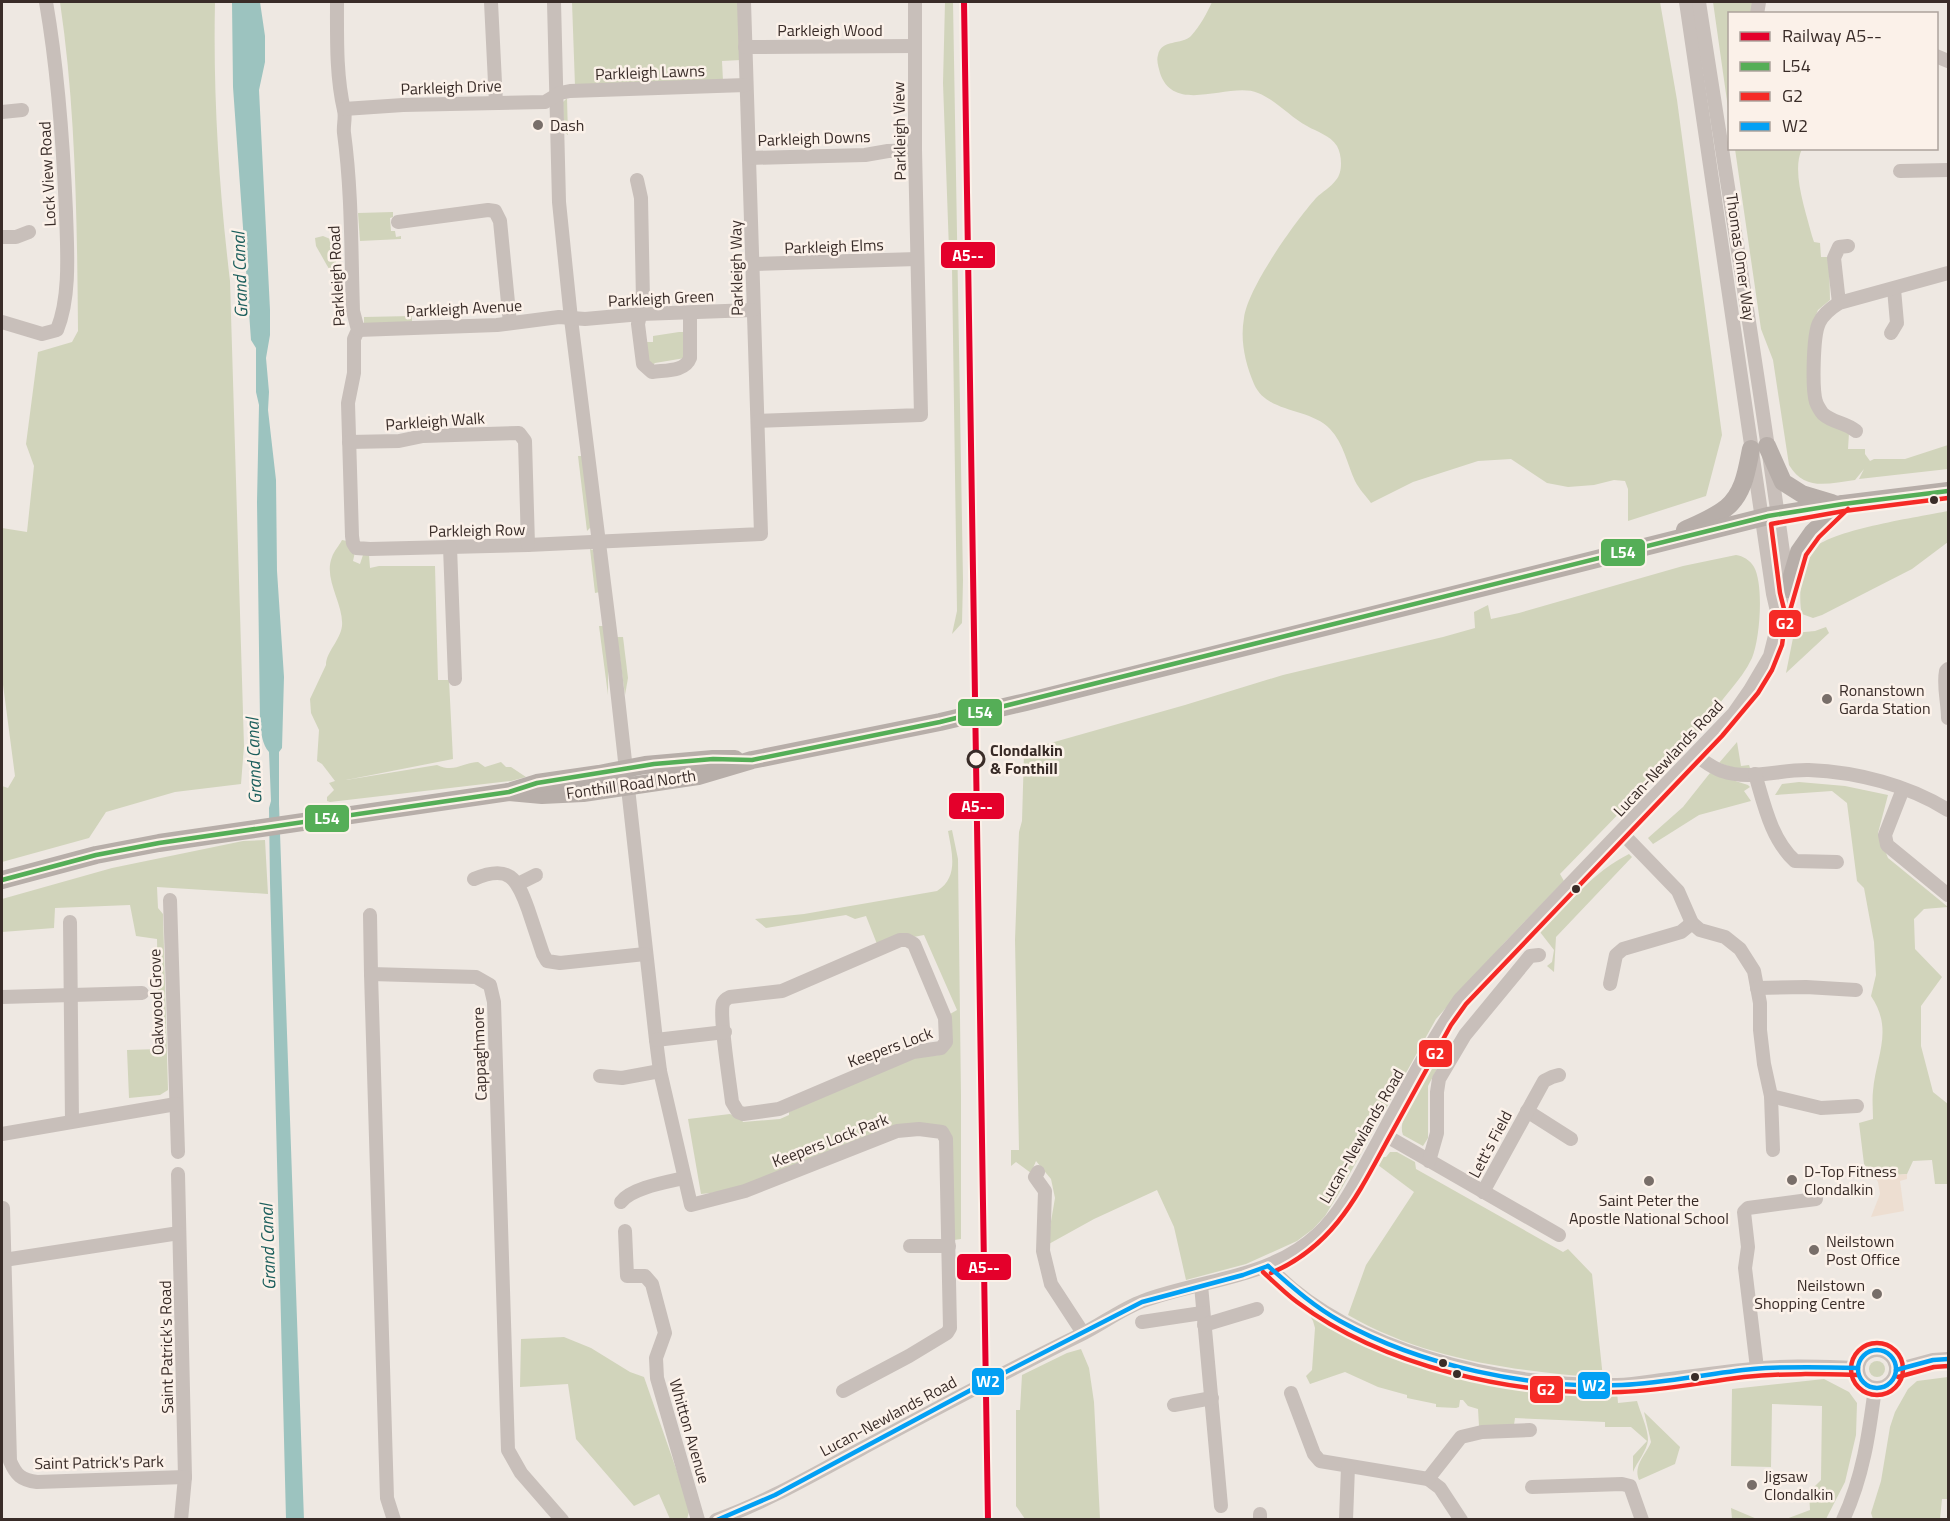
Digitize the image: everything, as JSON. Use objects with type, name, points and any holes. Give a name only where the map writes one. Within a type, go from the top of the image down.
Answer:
[{"type":"main road","points":[[1759,447],[1783,482],[1802,494],[1819,500],[1843,504]]},
{"type":"main road","points":[[1657,544],[1727,508],[1739,492],[1759,447]]},
{"type":"main road","name":"Fonthill Road North","points":[[2,880],[96,855],[239,830],[509,792],[542,795],[584,793],[626,777],[713,759],[752,760],[1026,702],[1770,516],[1948,491]]},
{"type":"main road","points":[[1788,589],[1799,552],[1813,532],[1843,504]]},
{"type":"street","name":"Lock View Road","points":[[2,322],[42,334],[57,330],[64,314],[67,251],[63,138],[54,46],[46,2]]},
{"type":"street","name":"Parkleigh Road","points":[[337,2],[340,97],[344,109],[343,124],[348,168],[353,311],[358,330],[354,339],[354,373],[348,403],[352,543],[356,548]]},
{"type":"street","points":[[491,2],[495,103]]},
{"type":"street","points":[[554,2],[559,202],[571,319],[600,541],[660,1071],[684,1178],[634,1192],[621,1202]]},
{"type":"street","name":"Parkleigh Way","points":[[744,2],[761,534]]},
{"type":"street","name":"Parkleigh View","points":[[758,421],[921,415],[915,150],[915,2]]},
{"type":"street","name":"Thomas Omer Way","points":[[1686,2],[1770,516]]},
{"type":"street","name":"Thomas Omer Way","points":[[1700,2],[1737,250],[1757,366],[1759,447]]},
{"type":"street","name":"Parkleigh Wood","points":[[746,46],[915,46]]},
{"type":"street","name":"Parkleigh Lawns","points":[[556,95],[570,91],[746,85]]},
{"type":"street","name":"Parkleigh Drive","points":[[344,109],[403,105],[545,102],[556,95]]},
{"type":"street","points":[[2,112],[22,110]]},
{"type":"street","name":"Parkleigh Downs","points":[[749,158],[865,155],[915,150]]},
{"type":"street","points":[[1900,171],[1948,170]]},
{"type":"street","points":[[637,180],[640,198],[643,301],[638,324],[642,361],[645,368],[652,372],[684,367],[688,363],[690,313]]},
{"type":"street","points":[[398,222],[495,211],[500,221],[510,323]]},
{"type":"street","points":[[2,237],[16,237],[29,232]]},
{"type":"street","points":[[1839,303],[1834,258],[1839,247],[1848,246]]},
{"type":"street","name":"Parkleigh Elms","points":[[753,264],[917,259]]},
{"type":"street","points":[[1856,431],[1848,424],[1823,414],[1816,401],[1815,339],[1819,323],[1839,303],[1948,273]]},
{"type":"street","points":[[1891,333],[1897,323],[1894,289]]},
{"type":"street","name":"Parkleigh Green","points":[[571,319],[753,310]]},
{"type":"street","name":"Parkleigh Avenue","points":[[358,330],[510,323],[560,317],[571,319]]},
{"type":"street","name":"Parkleigh Walk","points":[[349,442],[399,441],[423,436],[516,433],[522,435],[525,441],[528,545]]},
{"type":"street","name":"Lucan-Newlands Road","points":[[717,1520],[775,1495],[1024,1362],[1142,1302],[1268,1266],[1289,1257],[1324,1229],[1355,1183],[1445,1021],[1460,999],[1666,782],[1695,755],[1734,712],[1750,690],[1770,656],[1788,589],[1770,516]]},
{"type":"street","name":"Lucan-Newlands Road","points":[[1770,516],[1773,594],[1779,620]]},
{"type":"street","name":"Parkleigh Row","points":[[356,548],[528,545],[761,534]]},
{"type":"street","points":[[450,547],[455,679]]},
{"type":"street","points":[[1948,669],[1944,681],[1948,701],[1948,718]]},
{"type":"street","points":[[1695,755],[1721,771],[1734,774],[1808,770],[1865,777],[1928,797],[1948,810]]},
{"type":"street","points":[[1755,774],[1774,831],[1785,851],[1796,861],[1837,862]]},
{"type":"street","points":[[1903,789],[1885,835],[1887,845],[1948,895]]},
{"type":"street","points":[[1621,832],[1678,891],[1692,923],[1700,930],[1725,937],[1740,949],[1754,971],[1760,1003],[1760,1030],[1771,1096],[1773,1150]]},
{"type":"street","points":[[474,879],[494,872],[511,877],[518,884],[547,961],[560,963],[645,954]]},
{"type":"street","points":[[518,884],[536,875]]},
{"type":"street","name":"Oakwood Grove","points":[[170,900],[178,1152]]},
{"type":"street","points":[[370,915],[387,1498],[394,1520]]},
{"type":"street","points":[[70,922],[72,1121]]},
{"type":"street","points":[[1610,984],[1616,955],[1623,949],[1681,932],[1692,923]]},
{"type":"street","name":"Keepers Lock","points":[[900,940],[907,940],[914,944],[945,1018],[946,1042],[941,1048],[913,1052],[779,1109],[743,1114],[733,1106],[725,1032],[723,1004],[725,999],[782,991],[900,940]]},
{"type":"street","points":[[1430,1161],[1437,1133],[1439,1079],[1475,1020],[1530,956],[1539,955]]},
{"type":"street","name":"Cappaghmore","points":[[371,974],[476,977],[490,985],[494,1002],[508,1450],[521,1473],[562,1520]]},
{"type":"street","points":[[1757,988],[1806,987],[1856,990]]},
{"type":"street","name":"Oakwood Grove","points":[[2,997],[142,993]]},
{"type":"street","points":[[656,1040],[725,1032]]},
{"type":"street","points":[[600,1076],[622,1078],[660,1071]]},
{"type":"street","name":"Lett's Field","points":[[1483,1192],[1544,1081],[1559,1075]]},
{"type":"street","points":[[1771,1096],[1821,1108],[1857,1107]]},
{"type":"street","points":[[2,1134],[176,1104]]},
{"type":"street","name":"Lett's Field","points":[[1527,1111],[1571,1139]]},
{"type":"street","name":"Keepers Lock Park","points":[[684,1178],[691,1205],[745,1191],[897,1131],[936,1130],[942,1132],[946,1139],[950,1328],[947,1333],[909,1356],[843,1391]]},
{"type":"street","name":"Lett's Field","points":[[1383,1134],[1559,1235]]},
{"type":"street","points":[[1038,1172],[1035,1177],[1045,1191],[1043,1251],[1051,1284],[1083,1333]]},
{"type":"street","name":"Saint Patrick's Road","points":[[178,1174],[185,1477],[180,1520]]},
{"type":"street","points":[[1757,1368],[1744,1268],[1748,1247],[1744,1212],[1748,1208],[1816,1199]]},
{"type":"street","name":"Saint Patrick's Park","points":[[3,1208],[10,1461],[15,1473],[22,1480],[37,1482],[185,1477]]},
{"type":"street","name":"Whitton Avenue","points":[[625,1231],[627,1276],[645,1276],[652,1284],[655,1293],[665,1333],[656,1358],[657,1378],[698,1520]]},
{"type":"street","points":[[4,1260],[179,1233]]},
{"type":"street","points":[[910,1246],[949,1246]]},
{"type":"street","points":[[1268,1266],[1282,1281],[1307,1300],[1378,1341],[1475,1370],[1535,1382],[1620,1385],[1757,1368],[1801,1366],[1858,1368]]},
{"type":"street","points":[[1201,1285],[1221,1506]]},
{"type":"street","points":[[1142,1322],[1203,1319],[1257,1310]]},
{"type":"street","points":[[1879,1350],[1891,1357],[1896,1370],[1889,1384],[1875,1388],[1861,1380],[1858,1368],[1866,1354],[1879,1350]]},
{"type":"street","points":[[1896,1370],[1933,1360],[1948,1359]]},
{"type":"street","points":[[1843,1520],[1854,1497],[1863,1468],[1875,1388]]},
{"type":"street","points":[[1291,1393],[1314,1454],[1320,1461],[1428,1479],[1440,1488],[1461,1520]]},
{"type":"street","points":[[1174,1405],[1212,1398]]},
{"type":"street","points":[[1428,1479],[1461,1437],[1482,1432],[1530,1430]]},
{"type":"street","points":[[1346,1520],[1348,1467]]},
{"type":"street","points":[[1532,1488],[1630,1485],[1642,1520]]},
{"type":"green space","points":[[60,2],[215,2],[218,142],[230,281],[244,746],[241,784],[175,792],[106,812],[89,838],[2,862],[2,786],[8,788],[15,776],[2,677],[2,528],[27,532],[34,466],[26,444],[38,352],[72,342],[78,331],[72,125]]},
{"type":"green space","points":[[572,2],[739,2],[741,60],[722,61],[723,81],[575,86]]},
{"type":"green space","points":[[945,2],[953,2],[963,580],[962,623],[952,634],[957,611],[952,268],[949,250],[943,83]]},
{"type":"green space","points":[[1212,2],[1660,2],[1677,100],[1722,435],[1706,496],[1628,521],[1628,489],[1625,481],[1614,480],[1594,485],[1568,487],[1547,483],[1511,459],[1478,461],[1413,482],[1371,503],[1352,475],[1342,448],[1330,429],[1311,417],[1268,401],[1260,394],[1251,376],[1244,351],[1243,326],[1247,305],[1263,273],[1285,238],[1316,198],[1338,177],[1341,159],[1337,146],[1331,139],[1258,93],[1246,90],[1190,95],[1177,93],[1167,86],[1158,64],[1157,57],[1160,50],[1167,44],[1182,41],[1191,36]]},
{"type":"green space","points":[[1713,2],[1753,2],[1752,12],[1728,12],[1728,108]]},
{"type":"green space","points":[[567,98],[568,135],[564,132],[563,102]]},
{"type":"green space","points":[[1735,150],[1802,150],[1798,168],[1803,204],[1814,242],[1820,243],[1821,257],[1829,257],[1830,300],[1818,310],[1812,325],[1823,421],[1849,433],[1848,449],[1865,449],[1865,454],[1870,461],[1905,459],[1948,445],[1948,469],[1859,479],[1864,469],[1855,480],[1827,484],[1810,482],[1795,474],[1789,465],[1773,360],[1761,329]]},
{"type":"green space","points":[[393,212],[393,217],[390,218],[391,231],[395,231],[396,237],[401,236],[401,239],[360,241],[358,213]]},
{"type":"green space","points":[[323,236],[335,241],[337,283],[316,246],[315,238]]},
{"type":"green space","points":[[412,316],[412,323],[364,324],[364,317]]},
{"type":"green space","points":[[684,332],[685,358],[655,363],[652,366],[648,363],[645,342],[653,342],[653,336]]},
{"type":"green space","points":[[578,456],[582,456],[591,527],[587,531]]},
{"type":"green space","points":[[1948,511],[1948,542],[1912,569],[1822,615],[1813,618],[1802,614],[1800,598],[1803,569],[1814,548],[1825,541],[1858,530]]},
{"type":"green space","points":[[342,540],[347,541],[355,552],[353,561],[360,564],[363,555],[369,555],[370,568],[435,566],[438,680],[449,680],[453,759],[346,780],[437,765],[453,768],[478,762],[485,767],[501,762],[526,777],[511,781],[327,801],[327,797],[334,790],[329,783],[335,781],[317,761],[319,730],[311,713],[310,699],[342,626],[330,565]]},
{"type":"green space","points":[[590,549],[593,550],[600,592],[595,593]]},
{"type":"green space","points":[[1736,555],[1746,559],[1754,567],[1759,586],[1760,612],[1757,638],[1747,667],[1708,722],[1560,874],[1564,881],[1436,1019],[1339,1193],[1325,1216],[1313,1229],[1297,1241],[1246,1264],[1186,1280],[1174,1227],[1157,1190],[1094,1219],[1047,1245],[1055,1198],[1051,1179],[1036,1161],[1031,1173],[1016,1162],[1011,1166],[1011,1150],[1019,1150],[1015,940],[1024,753],[1039,751],[1040,746],[1283,675],[1475,628],[1474,612],[1488,605],[1491,619],[1683,566]]},
{"type":"green space","points":[[599,626],[604,626],[608,695]]},
{"type":"green space","points":[[1826,627],[1829,633],[1786,673],[1794,633],[1815,631]]},
{"type":"green space","points":[[617,637],[623,637],[628,678],[625,695]]},
{"type":"green space","points":[[1737,742],[1741,766],[1749,765],[1750,768],[1734,768],[1719,763]]},
{"type":"green space","points":[[1710,773],[1748,785],[1750,787],[1744,791],[1751,801],[1699,815],[1653,844],[1648,838],[1683,807]]},
{"type":"green space","points":[[1799,782],[1845,786],[1888,795],[1878,833],[1888,858],[1948,907],[1924,909],[1914,919],[1915,949],[1942,977],[1921,1006],[1921,1046],[1933,1092],[1948,1104],[1948,1184],[1935,1184],[1932,1160],[1913,1161],[1907,1174],[1884,1176],[1878,1167],[1867,1168],[1864,1164],[1859,1123],[1873,1119],[1873,1091],[1883,1032],[1878,1008],[1871,996],[1876,975],[1874,942],[1864,888],[1857,881],[1847,803],[1832,791],[1775,795],[1782,784]]},
{"type":"green space","points":[[952,830],[958,859],[961,1239],[954,1240],[951,1139],[922,1126],[738,1190],[701,1194],[688,1119],[730,1114],[743,1122],[780,1119],[789,1115],[789,1112],[915,1057],[939,1055],[947,1050],[950,1014],[957,1010],[924,935],[877,944],[866,916],[855,919],[846,915],[766,928],[755,919],[804,914],[937,891],[949,879],[951,872],[952,856],[948,831]]},
{"type":"green space","points":[[265,840],[268,894],[157,887],[158,908],[163,914],[168,1090],[160,1095],[129,1098],[127,1050],[159,1049],[157,939],[136,936],[130,905],[55,908],[54,928],[2,932],[2,899],[112,868],[243,841]]},
{"type":"green space","points":[[1629,854],[1632,857],[1556,937],[1554,972],[1547,966],[1552,962],[1554,950],[1540,932],[1593,879]]},
{"type":"green space","points":[[1434,1062],[1439,1065],[1428,1086],[1428,1138],[1423,1146],[1403,1135],[1403,1119],[1412,1098]]},
{"type":"green space","points":[[1390,1152],[1397,1152],[1415,1162],[1416,1169],[1563,1252],[1568,1249],[1592,1274],[1603,1378],[1537,1372],[1472,1361],[1408,1343],[1348,1315],[1366,1265],[1414,1192],[1378,1165]]},
{"type":"green space","points":[[1306,1309],[1383,1349],[1468,1377],[1528,1388],[1588,1393],[1617,1392],[1618,1403],[1637,1401],[1648,1435],[1646,1448],[1633,1472],[1633,1456],[1647,1441],[1631,1427],[1605,1427],[1605,1422],[1515,1418],[1514,1425],[1479,1426],[1478,1409],[1468,1406],[1463,1400],[1460,1400],[1459,1407],[1456,1408],[1436,1407],[1436,1404],[1407,1398],[1407,1395],[1378,1387],[1345,1372],[1310,1384],[1306,1376],[1312,1370],[1315,1328]]},
{"type":"green space","points":[[564,1337],[591,1348],[630,1372],[644,1377],[681,1483],[689,1512],[687,1519],[670,1519],[659,1494],[634,1506],[576,1439],[568,1384],[520,1387],[521,1339]]},
{"type":"green space","points":[[1081,1349],[1089,1368],[1094,1402],[1100,1519],[1025,1519],[1016,1506],[1016,1410],[1020,1410],[1022,1375],[1067,1353]]},
{"type":"green space","points":[[1877,1361],[1883,1363],[1885,1369],[1883,1375],[1877,1377],[1871,1375],[1869,1369],[1871,1363]]},
{"type":"green space","points":[[1948,1377],[1948,1499],[1942,1499],[1940,1519],[1873,1519],[1871,1513],[1881,1481],[1890,1427],[1895,1412],[1908,1389],[1917,1381]]},
{"type":"green space","points":[[1824,1379],[1849,1392],[1857,1403],[1856,1435],[1845,1482],[1826,1519],[1786,1519],[1810,1510],[1809,1492],[1821,1480],[1822,1406],[1772,1404],[1771,1467],[1731,1466],[1732,1389]]},
{"type":"green space","points":[[1644,1412],[1680,1447],[1675,1464],[1639,1480],[1639,1465],[1651,1442]]},
{"type":"green space","points":[[1731,1508],[1757,1519],[1732,1519]]},
{"type":"shaded area","points":[[1878,1167],[1884,1176],[1907,1174],[1907,1179],[1900,1181],[1904,1211],[1871,1217],[1880,1194],[1878,1182],[1869,1168]]},
{"type":"water","points":[[232,2],[260,2],[265,36],[265,62],[259,90],[270,310],[270,335],[266,358],[268,410],[276,480],[277,571],[284,677],[282,748],[279,752],[279,804],[304,1520],[286,1519],[270,883],[269,808],[271,801],[269,752],[263,742],[260,721],[257,502],[259,405],[256,392],[256,348],[251,340],[233,87]]},
{"type":"rail line","name":"A5--","points":[[964,2],[988,1520]]},
{"type":"transit line","name":"L54","points":[[2,880],[96,855],[159,843],[509,792],[537,783],[654,764],[713,759],[752,760],[940,722],[1768,516],[1948,491]]},
{"type":"transit line","name":"G2","points":[[1271,1273],[1313,1248],[1343,1215],[1368,1176],[1451,1025],[1466,1004],[1722,736],[1758,693],[1772,670],[1782,645],[1786,617],[1780,593],[1771,524],[1844,511],[1948,498]]},
{"type":"transit line","name":"G2","points":[[1789,614],[1806,555],[1819,537],[1848,509]]},
{"type":"transit line","name":"W2","points":[[1268,1266],[1321,1309],[1372,1337],[1405,1351],[1441,1362],[1514,1378],[1551,1383],[1622,1385],[1753,1369],[1858,1368]]},
{"type":"transit line","name":"W2","points":[[717,1520],[775,1495],[1142,1302],[1268,1266]]},
{"type":"transit line","name":"G2","points":[[1263,1272],[1297,1302],[1331,1325],[1369,1344],[1409,1360],[1452,1373],[1495,1382],[1538,1389],[1621,1392],[1758,1376],[1858,1375]]},
{"type":"transit line","name":"G2","points":[[1872,1343],[1882,1343],[1896,1350],[1903,1369],[1896,1388],[1882,1395],[1872,1395],[1862,1391],[1855,1384],[1851,1374],[1851,1364],[1855,1354],[1862,1347],[1872,1343]]},
{"type":"transit line","name":"W2","points":[[1877,1350],[1890,1356],[1896,1369],[1890,1382],[1877,1388],[1864,1382],[1858,1369],[1864,1356],[1877,1350]]},
{"type":"transit line","name":"W2","points":[[1896,1370],[1933,1360],[1948,1359]]},
{"type":"transit line","name":"G2","points":[[1898,1377],[1934,1367],[1948,1366]]},
{"type":"place","name":"Dash","points":[[538,125]]},
{"type":"place","name":"Ronanstown Garda Station","points":[[1827,699]]},
{"type":"place","name":"Clondalkin & Fonthill","points":[[976,759]]},
{"type":"place","name":"D-Top Fitness Clondalkin","points":[[1792,1180]]},
{"type":"place","name":"Saint Peter the Apostle National School","points":[[1649,1181]]},
{"type":"place","name":"Neilstown Post Office","points":[[1814,1250]]},
{"type":"place","name":"Neilstown Shopping Centre","points":[[1877,1294]]},
{"type":"place","name":"Jigsaw Clondalkin","points":[[1752,1485]]},
{"type":"water label","name":"Grand Canal","points":[[240,275]]},
{"type":"water label","name":"Grand Canal","points":[[254,761]]},
{"type":"water label","name":"Grand Canal","points":[[268,1247]]}]
